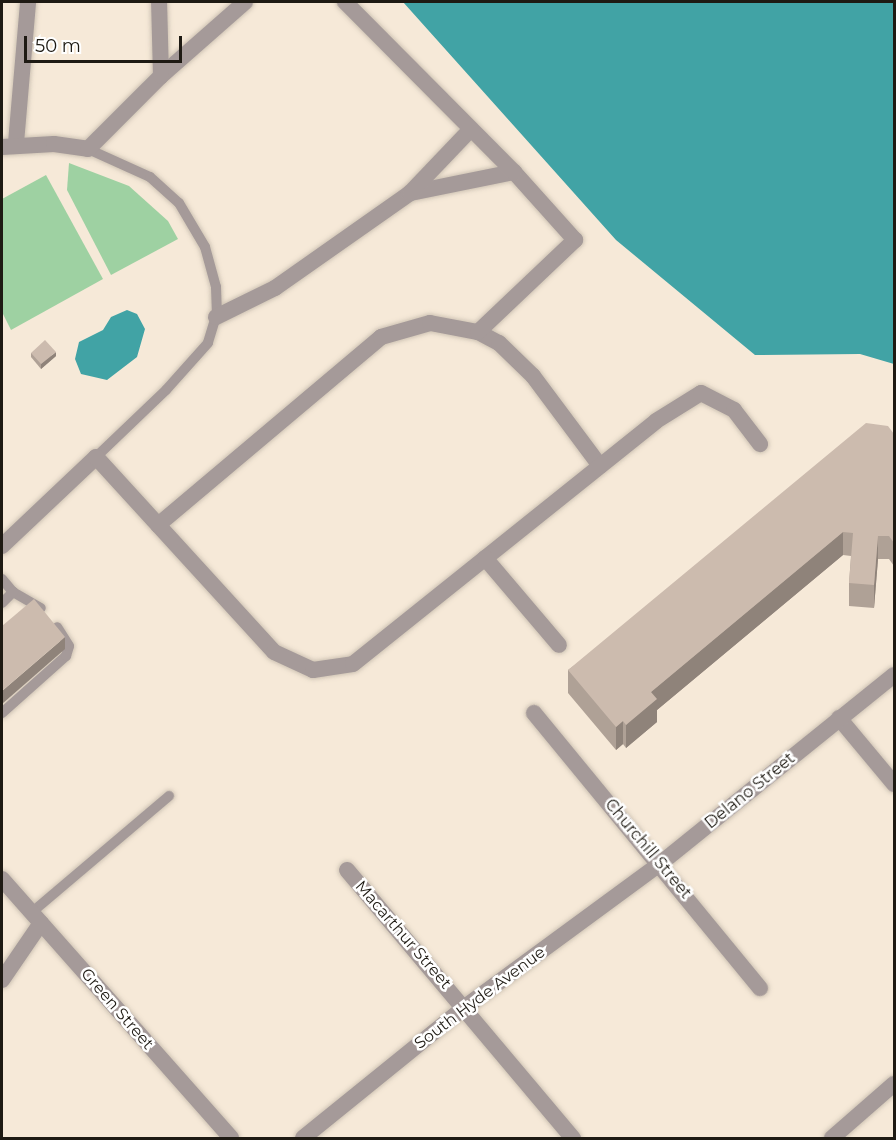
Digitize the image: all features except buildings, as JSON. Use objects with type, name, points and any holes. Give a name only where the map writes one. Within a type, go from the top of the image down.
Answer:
[{"type":"street","points":[[28,2],[9,145],[88,149],[161,75],[245,2]]},
{"type":"street","points":[[159,2],[161,75]]},
{"type":"street","points":[[345,2],[514,172],[575,240],[478,332]]},
{"type":"street","points":[[216,317],[275,288],[410,193],[470,130]]},
{"type":"street","points":[[410,193],[514,172]]},
{"type":"street","points":[[158,525],[381,337],[430,323],[478,332],[499,343],[533,376],[600,466]]},
{"type":"street","points":[[2,546],[96,457],[274,652],[313,670],[353,664],[657,421],[701,393],[734,410],[760,444]]},
{"type":"street","points":[[485,558],[559,645]]},
{"type":"street","name":"Delano Street","points":[[661,863],[894,675]]},
{"type":"street","name":"Churchill Street","points":[[534,713],[661,863],[760,988]]},
{"type":"street","points":[[838,718],[894,784]]},
{"type":"street","name":"South Hyde Avenue","points":[[303,1138],[465,1007],[661,863]]},
{"type":"street","name":"Macarthur Street","points":[[346,870],[465,1007],[573,1138]]},
{"type":"street","name":"Green Street","points":[[2,879],[231,1138]]},
{"type":"street","points":[[2,980],[36,918]]},
{"type":"street","points":[[832,1138],[894,1084]]},
{"type":"lane","points":[[88,149],[150,177],[179,203],[205,247],[216,288],[216,317],[208,343],[166,390],[96,457]]},
{"type":"lane","points":[[2,579],[13,592],[37,603],[69,646],[66,656],[2,712]]},
{"type":"lane","points":[[2,603],[13,592]]},
{"type":"lane","points":[[36,918],[169,796]]},
{"type":"green space","points":[[69,163],[129,186],[168,221],[178,239],[111,275],[67,190]]},
{"type":"green space","points":[[46,175],[103,279],[11,330],[2,312],[2,199]]},
{"type":"water","points":[[403,2],[894,2],[894,364],[860,354],[755,355],[616,240]]},
{"type":"water","points":[[127,310],[137,314],[145,329],[137,357],[107,380],[81,374],[75,359],[79,342],[103,330],[111,317]]}]
